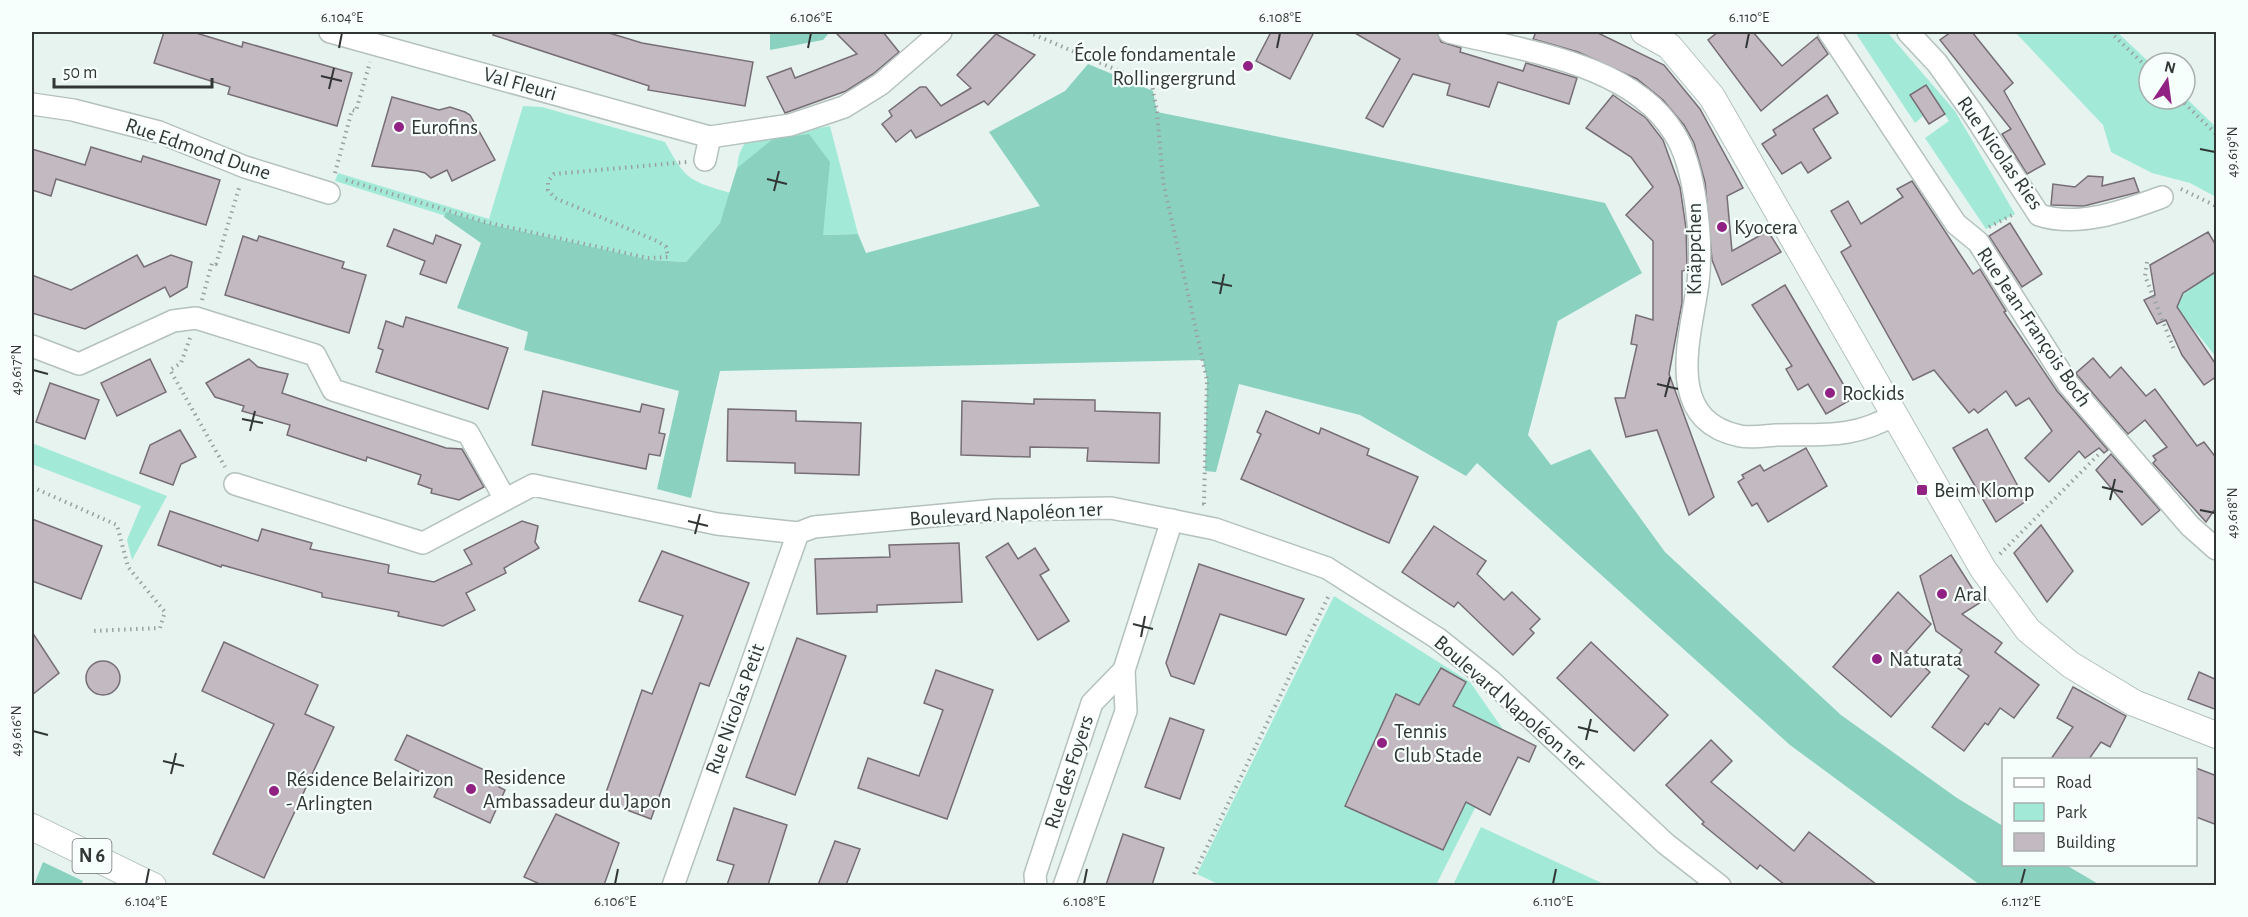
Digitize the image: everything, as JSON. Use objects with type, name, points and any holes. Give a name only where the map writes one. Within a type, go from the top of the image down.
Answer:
[{"type":"main road","points":[[1644,32],[1669,46],[1712,97],[1983,569],[2028,630],[2071,665],[2134,703],[2217,735]]},
{"type":"main road","name":"N 6","points":[[32,827],[153,885]]},
{"type":"street","name":"Val Fleuri","points":[[330,32],[710,137],[790,125],[844,107],[881,84],[941,32]]},
{"type":"street","name":"Knäppchen","points":[[1449,32],[1570,63],[1611,78],[1648,100],[1675,134],[1693,183],[1698,234],[1698,281],[1685,353],[1688,388],[1698,411],[1718,427],[1741,436],[1852,434],[1894,415]]},
{"type":"street","name":"Rue Jean-François Boch","points":[[1829,32],[1956,224],[1978,242],[2068,384],[2190,526],[2217,549]]},
{"type":"street","name":"Rue Nicolas Ries","points":[[1908,32],[1937,63],[2039,215],[2071,220],[2116,213],[2162,197]]},
{"type":"street","name":"Rue Edmond Dune","points":[[32,104],[73,110],[159,132],[245,167],[336,183]]},
{"type":"street","points":[[705,160],[710,137]]},
{"type":"street","points":[[32,346],[79,364],[173,321],[196,318],[315,355],[333,390],[468,433],[505,499]]},
{"type":"street","name":"Boulevard Napoléon 1er","points":[[235,484],[423,543],[533,485],[717,524],[798,533],[814,527],[997,510],[1111,508],[1172,520],[1213,514],[1339,573],[1437,638],[1491,681],[1666,844],[1720,885]]},
{"type":"street","name":"Rue des Foyers","points":[[1064,885],[1126,711],[1124,670],[1172,520]]},
{"type":"street","name":"Rue Nicolas Petit","points":[[673,885],[798,533]]},
{"type":"street","name":"Rue des Foyers","points":[[1036,885],[1035,875],[1092,703],[1124,670]]},
{"type":"path","points":[[1028,32],[1152,85],[1157,112],[1163,181],[1207,380],[1213,514]]},
{"type":"path","points":[[2110,32],[2137,58]]},
{"type":"path","points":[[375,44],[356,111],[352,110],[336,183],[485,222],[648,258],[668,257],[666,247],[657,241],[555,198],[548,190],[548,182],[554,174],[705,160]]},
{"type":"path","points":[[2193,111],[2217,134]]},
{"type":"path","points":[[2162,197],[2172,188],[2186,189],[2217,206]]},
{"type":"path","points":[[1956,224],[1977,213],[1986,229],[2031,206]]},
{"type":"path","points":[[232,208],[181,363],[170,370],[235,484]]},
{"type":"path","points":[[2147,262],[2145,276],[2175,352]]},
{"type":"path","points":[[1997,556],[2079,472],[2114,440]]},
{"type":"path","points":[[32,487],[117,525],[128,567],[165,612],[160,628],[92,631]]},
{"type":"path","points":[[1194,874],[1339,573]]},
{"type":"green space","points":[[770,32],[830,32],[823,40],[770,50]]},
{"type":"green space","points":[[1855,32],[1887,32],[1955,111],[2015,214],[1986,229],[1925,138],[1949,121],[1926,85],[1910,95],[1923,116],[1915,123]]},
{"type":"green space","points":[[2015,32],[2117,32],[2137,51],[2137,111],[2197,111],[2197,109],[2216,127],[2216,197],[2190,183],[2152,173],[2111,152],[2103,125]]},
{"type":"green space","points":[[1088,64],[1153,91],[1157,112],[1605,203],[1642,273],[1558,321],[1528,435],[1551,465],[1590,449],[1665,552],[1841,715],[1957,798],[2002,825],[2002,866],[2068,866],[2100,885],[1980,885],[1790,745],[1477,463],[1466,476],[1360,415],[1239,384],[1216,472],[1205,471],[1207,380],[1203,360],[720,371],[691,498],[657,489],[679,391],[524,350],[528,332],[457,308],[481,243],[444,217],[446,212],[488,224],[650,260],[686,262],[720,223],[737,168],[773,139],[809,134],[830,162],[823,235],[858,234],[866,253],[1040,206],[989,132],[1065,91]]},
{"type":"green space","points":[[523,106],[542,107],[665,142],[678,164],[690,177],[697,182],[731,193],[720,223],[686,262],[650,260],[487,229],[335,181],[338,173],[489,219]]},
{"type":"green space","points":[[830,126],[858,234],[748,237],[737,175],[740,151],[746,142]]},
{"type":"green space","points":[[2216,271],[2216,357],[2177,308],[2181,296]]},
{"type":"green space","points":[[32,443],[167,496],[132,560],[127,540],[141,506],[32,464]]},
{"type":"green space","name":"Tennis Club Stade","points":[[1334,596],[1470,682],[1502,728],[1496,740],[1507,745],[1436,885],[1222,886],[1197,874]]},
{"type":"green space","points":[[1481,827],[1606,885],[1453,885]]},
{"type":"green space","points":[[43,862],[83,881],[81,885],[34,885]]},
{"type":"building","points":[[164,32],[193,32],[242,47],[243,42],[352,73],[337,126],[228,94],[230,87],[154,63]]},
{"type":"building","points":[[494,32],[606,32],[642,43],[753,62],[745,106],[648,90],[649,86],[493,35]]},
{"type":"building","points":[[835,32],[883,32],[899,52],[873,74],[846,91],[785,113],[767,77],[791,68],[795,78],[857,54]]},
{"type":"building","points":[[1271,32],[1314,32],[1290,79],[1256,61]]},
{"type":"building","points":[[1353,32],[1437,32],[1441,42],[1461,48],[1460,52],[1523,71],[1526,63],[1577,78],[1569,104],[1498,82],[1489,107],[1447,95],[1450,84],[1413,74],[1383,127],[1366,118],[1400,59]]},
{"type":"building","points":[[1536,32],[1596,32],[1664,65],[1700,109],[1743,188],[1727,196],[1732,251],[1768,231],[1781,252],[1722,285],[1712,260],[1705,182],[1694,143],[1684,125],[1663,100],[1637,79],[1578,52],[1533,39]]},
{"type":"building","points":[[1718,32],[1753,32],[1782,66],[1817,37],[1828,54],[1761,111],[1708,40]]},
{"type":"building","points":[[1951,32],[1972,32],[2013,83],[2004,91],[2045,164],[2027,174],[2002,134],[2011,129],[1940,40]]},
{"type":"building","points":[[996,34],[1035,55],[988,105],[984,101],[916,138],[911,130],[896,142],[882,124],[892,116],[889,111],[920,87],[926,87],[941,106],[971,88],[957,75]]},
{"type":"building","points":[[1926,85],[1945,114],[1929,124],[1910,95]]},
{"type":"building","points":[[1613,95],[1646,118],[1663,140],[1680,187],[1686,228],[1687,266],[1686,270],[1682,271],[1682,303],[1669,374],[1714,497],[1689,515],[1657,430],[1626,437],[1615,398],[1625,398],[1637,345],[1631,344],[1636,315],[1653,320],[1653,241],[1626,215],[1653,187],[1631,157],[1586,128]]},
{"type":"building","points":[[1827,95],[1838,113],[1813,129],[1831,158],[1808,173],[1801,162],[1782,174],[1762,144],[1776,135],[1773,130]]},
{"type":"building","points":[[392,97],[439,110],[450,107],[470,115],[495,160],[452,181],[447,170],[431,178],[418,171],[372,166]]},
{"type":"building","points":[[91,147],[141,162],[143,156],[220,180],[206,225],[56,179],[51,196],[32,190],[32,149],[85,165]]},
{"type":"building","points":[[2088,176],[2103,177],[2102,186],[2134,178],[2139,192],[2084,206],[2051,205],[2053,184],[2075,187]]},
{"type":"building","points":[[1912,181],[1973,274],[1980,269],[2006,311],[2004,312],[2057,391],[2108,450],[2104,453],[2099,448],[2085,458],[2079,451],[2049,482],[2025,458],[2052,431],[2029,398],[2016,406],[2006,391],[1978,413],[1974,409],[1969,413],[1934,370],[1913,380],[1841,252],[1851,246],[1831,211],[1848,201],[1861,224],[1903,197],[1897,189]]},
{"type":"building","points":[[2010,223],[2042,274],[2022,287],[1989,236]]},
{"type":"building","points":[[394,229],[433,244],[436,235],[461,245],[446,283],[420,274],[425,261],[387,246]]},
{"type":"building","points":[[2208,232],[2217,247],[2217,271],[2183,293],[2177,307],[2217,366],[2217,376],[2204,385],[2182,355],[2166,320],[2157,324],[2144,300],[2155,295],[2150,265]]},
{"type":"building","points":[[243,236],[257,241],[259,236],[344,262],[342,268],[366,275],[349,333],[225,295]]},
{"type":"building","points":[[137,255],[144,267],[171,255],[192,262],[187,287],[170,297],[165,287],[85,329],[32,313],[32,275],[71,290]]},
{"type":"building","points":[[1785,285],[1852,399],[1826,414],[1808,384],[1798,390],[1786,369],[1792,366],[1752,305]]},
{"type":"building","points":[[406,317],[508,348],[488,409],[376,372],[383,350],[378,348],[386,321],[403,327]]},
{"type":"building","points":[[2093,358],[2110,378],[2121,367],[2146,396],[2155,389],[2197,446],[2204,442],[2217,459],[2217,506],[2206,522],[2153,463],[2156,460],[2153,456],[2167,447],[2145,420],[2128,434],[2078,376],[2076,373]]},
{"type":"building","points":[[150,359],[166,392],[117,416],[101,383]]},
{"type":"building","points":[[249,359],[258,367],[288,374],[282,393],[446,448],[462,449],[484,487],[459,500],[431,493],[432,489],[418,484],[421,475],[367,457],[366,461],[287,435],[290,425],[242,411],[244,406],[215,397],[206,383]]},
{"type":"building","points":[[50,383],[99,400],[85,439],[36,422]]},
{"type":"building","points":[[543,391],[640,412],[642,404],[664,409],[659,433],[665,434],[660,456],[649,454],[646,469],[532,445]]},
{"type":"building","points":[[1034,399],[1095,400],[1095,411],[1160,413],[1159,463],[1087,461],[1088,448],[1030,447],[1030,457],[961,455],[962,401],[1034,404]]},
{"type":"building","points":[[728,409],[796,411],[796,421],[861,423],[859,475],[795,473],[795,463],[727,461]]},
{"type":"building","points":[[1266,411],[1319,434],[1321,428],[1369,449],[1367,455],[1418,477],[1389,543],[1241,479],[1261,434],[1257,432]]},
{"type":"building","points":[[1987,429],[2026,501],[1996,522],[1953,448]]},
{"type":"building","points":[[180,430],[196,457],[181,464],[173,485],[140,473],[150,445]]},
{"type":"building","points":[[1806,448],[1827,486],[1768,522],[1757,503],[1752,506],[1738,482],[1744,478],[1742,475],[1760,465],[1764,471]]},
{"type":"building","points":[[2111,454],[2160,510],[2142,525],[2096,470]]},
{"type":"building","points":[[170,511],[258,541],[262,529],[312,543],[310,549],[389,565],[388,573],[434,582],[472,564],[464,550],[522,521],[538,526],[535,542],[539,548],[504,568],[506,573],[466,593],[475,610],[443,626],[398,616],[399,612],[322,597],[322,593],[222,565],[221,567],[158,545]]},
{"type":"building","points":[[32,519],[102,546],[81,599],[32,581]]},
{"type":"building","points":[[2041,525],[2073,571],[2047,602],[2014,553]]},
{"type":"building","points":[[1434,526],[1486,561],[1477,574],[1504,600],[1512,592],[1540,619],[1530,629],[1534,633],[1513,655],[1458,602],[1454,607],[1402,572]]},
{"type":"building","points":[[959,543],[962,602],[877,605],[877,612],[817,614],[815,559],[890,557],[889,545]]},
{"type":"building","points":[[1008,543],[1018,559],[1035,548],[1049,570],[1040,575],[1069,621],[1038,640],[986,557]]},
{"type":"building","points":[[662,551],[749,583],[709,686],[700,683],[651,819],[603,801],[642,690],[652,694],[683,616],[639,601]]},
{"type":"building","points":[[1951,555],[1981,602],[1962,614],[2002,643],[1995,652],[2039,685],[2014,718],[2000,708],[1988,725],[1985,723],[1964,751],[1932,727],[1969,676],[1952,664],[1962,650],[1936,631],[1920,576]]},
{"type":"building","points":[[1199,564],[1304,599],[1286,635],[1220,614],[1194,684],[1171,676],[1166,663]]},
{"type":"building","name":"Naturata","points":[[1898,592],[1931,624],[1906,652],[1930,672],[1891,717],[1833,667]]},
{"type":"building","points":[[32,632],[59,673],[32,695]]},
{"type":"building","points":[[797,638],[846,656],[795,795],[746,777]]},
{"type":"building","name":"Résidence Belairizon - Arlingten","points":[[224,642],[318,685],[305,714],[334,727],[264,878],[213,854],[274,724],[202,691]]},
{"type":"building","points":[[1591,642],[1668,715],[1634,751],[1557,678]]},
{"type":"building","points":[[103,661],[115,666],[120,678],[115,690],[103,695],[91,690],[86,678],[91,666]]},
{"type":"building","points":[[1441,668],[1466,682],[1453,706],[1536,746],[1529,762],[1518,757],[1490,815],[1466,802],[1443,850],[1345,806],[1396,694],[1419,705]]},
{"type":"building","points":[[936,670],[993,690],[947,819],[858,788],[868,758],[919,776],[943,710],[924,703]]},
{"type":"building","points":[[2199,672],[2217,680],[2217,710],[2188,699]]},
{"type":"building","points":[[2073,687],[2126,716],[2110,747],[2101,742],[2090,758],[2052,758],[2073,727],[2057,718]]},
{"type":"building","points":[[1170,718],[1204,730],[1180,799],[1145,787]]},
{"type":"building","name":"Residence Ambassadeur du Japon","points":[[407,735],[502,778],[499,787],[505,790],[490,823],[434,797],[441,782],[395,760]]},
{"type":"building","points":[[1711,740],[1732,761],[1711,782],[1794,851],[1809,832],[1877,885],[1785,885],[1760,865],[1757,869],[1702,824],[1704,822],[1666,785]]},
{"type":"building","points":[[2197,768],[2217,776],[2217,825],[2197,817]]},
{"type":"building","points":[[734,808],[787,825],[768,885],[727,885],[734,865],[717,860]]},
{"type":"building","points":[[556,814],[619,843],[604,885],[542,885],[524,877]]},
{"type":"building","points":[[1123,834],[1164,848],[1152,885],[1106,885]]},
{"type":"building","points":[[835,841],[860,849],[846,885],[818,885]]},
{"type":"place","name":"École fondamentale Rollingergrund","points":[[1248,66]]},
{"type":"place","name":"Eurofins","points":[[399,127]]},
{"type":"place","name":"Kyocera","points":[[1722,227]]},
{"type":"place","name":"Rockids","points":[[1830,393]]},
{"type":"place","name":"Beim Klomp","points":[[1922,490]]},
{"type":"place","name":"Aral","points":[[1942,594]]},
{"type":"place","name":"Naturata","points":[[1877,659]]},
{"type":"place","name":"Tennis Club Stade","points":[[1382,743]]},
{"type":"place","name":"Residence Ambassadeur du Japon","points":[[471,789]]},
{"type":"place","name":"Résidence Belairizon - Arlingten","points":[[274,791]]}]
